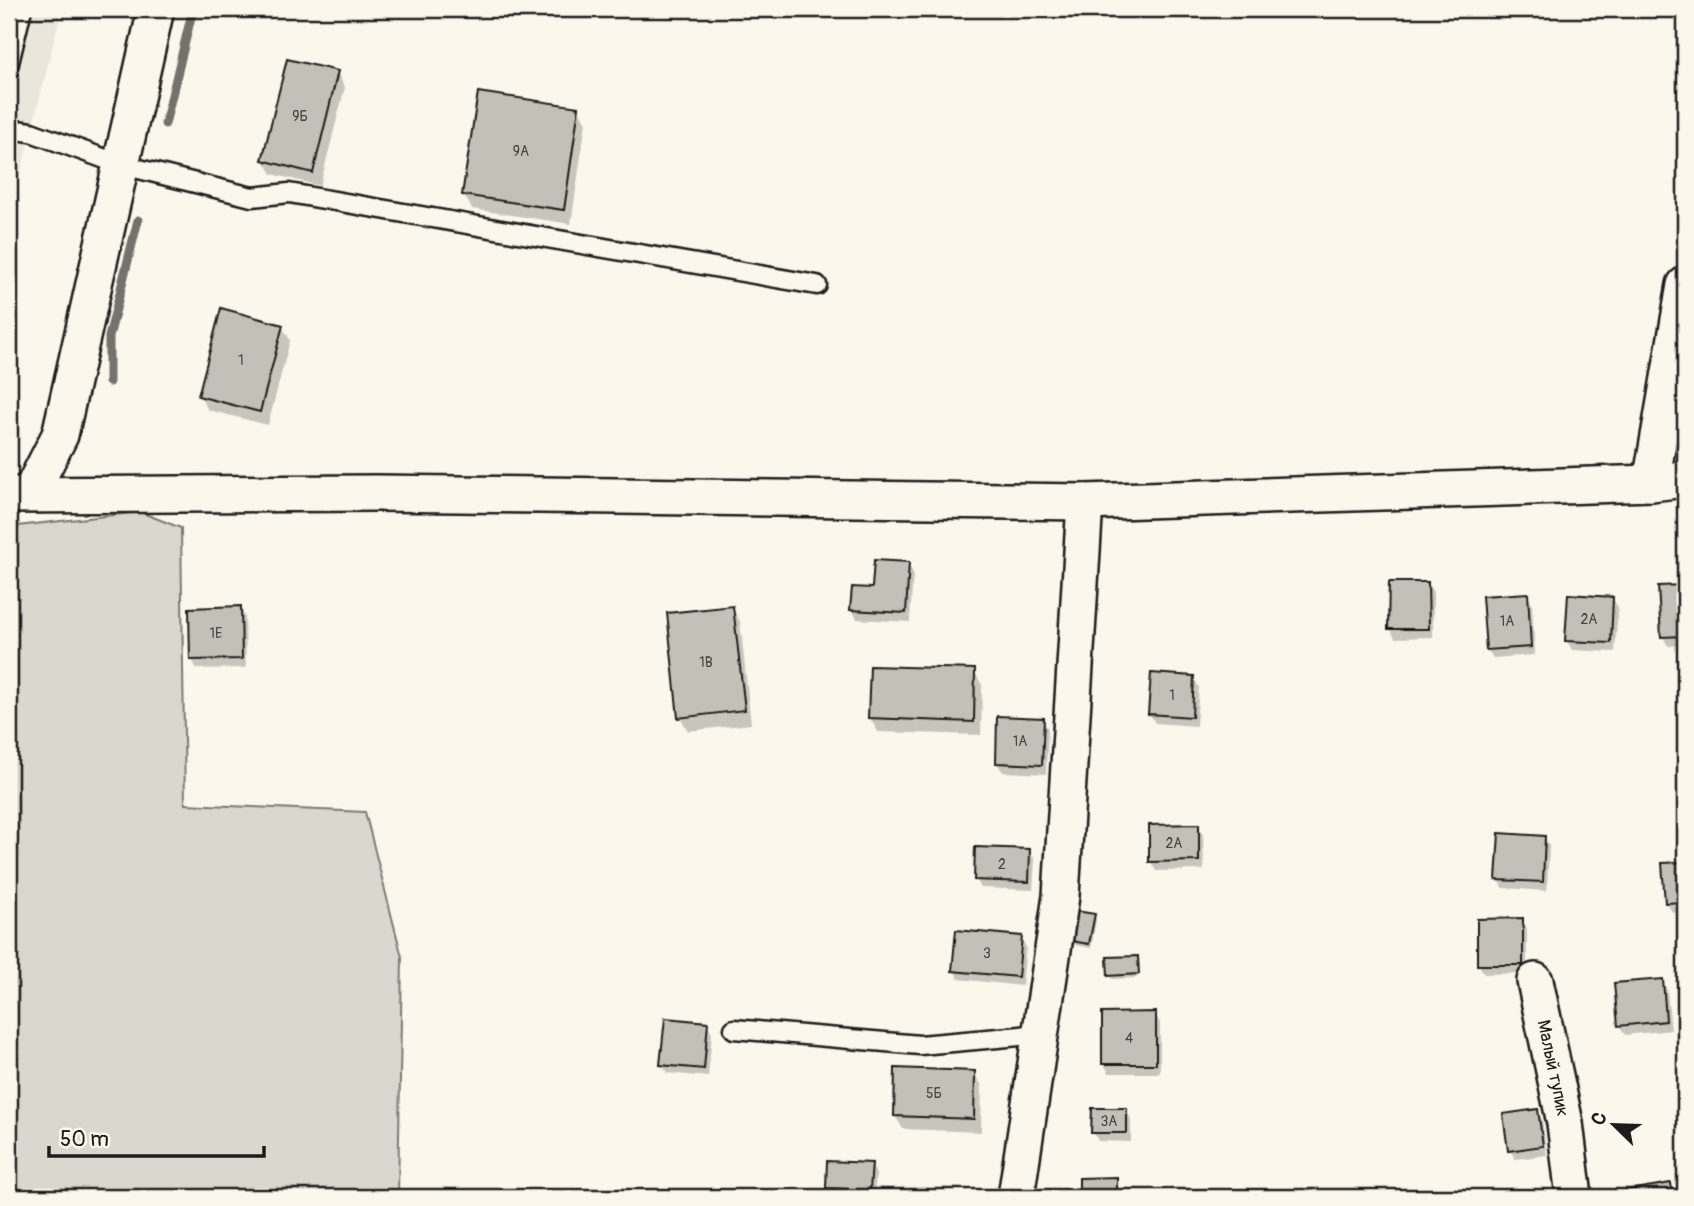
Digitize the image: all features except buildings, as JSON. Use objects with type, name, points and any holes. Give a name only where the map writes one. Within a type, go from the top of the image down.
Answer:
[{"type":"street","points":[[19,494],[60,435],[156,9]]},
{"type":"street","points":[[1651,483],[1685,285]]},
{"type":"street","points":[[19,494],[376,493],[1084,502],[1651,483],[1685,479]]},
{"type":"street","points":[[1016,1197],[1061,896],[1084,502]]},
{"type":"street","name":"Малый тупик","points":[[1535,981],[1565,1123],[1574,1197]]},
{"type":"lane","points":[[9,64],[22,9]]},
{"type":"lane","points":[[9,129],[31,132],[119,164],[252,197],[289,193],[817,285]]},
{"type":"lane","points":[[734,1029],[920,1045],[1042,1034]]},
{"type":"shaded area","points":[[9,9],[62,9],[20,176],[9,174]]},
{"type":"shaded area","points":[[140,512],[181,528],[185,804],[365,812],[402,957],[398,1197],[9,1197],[9,527]]},
{"type":"waterway","points":[[165,124],[193,9]]},
{"type":"waterway","points":[[109,382],[109,337],[138,220]]}]
